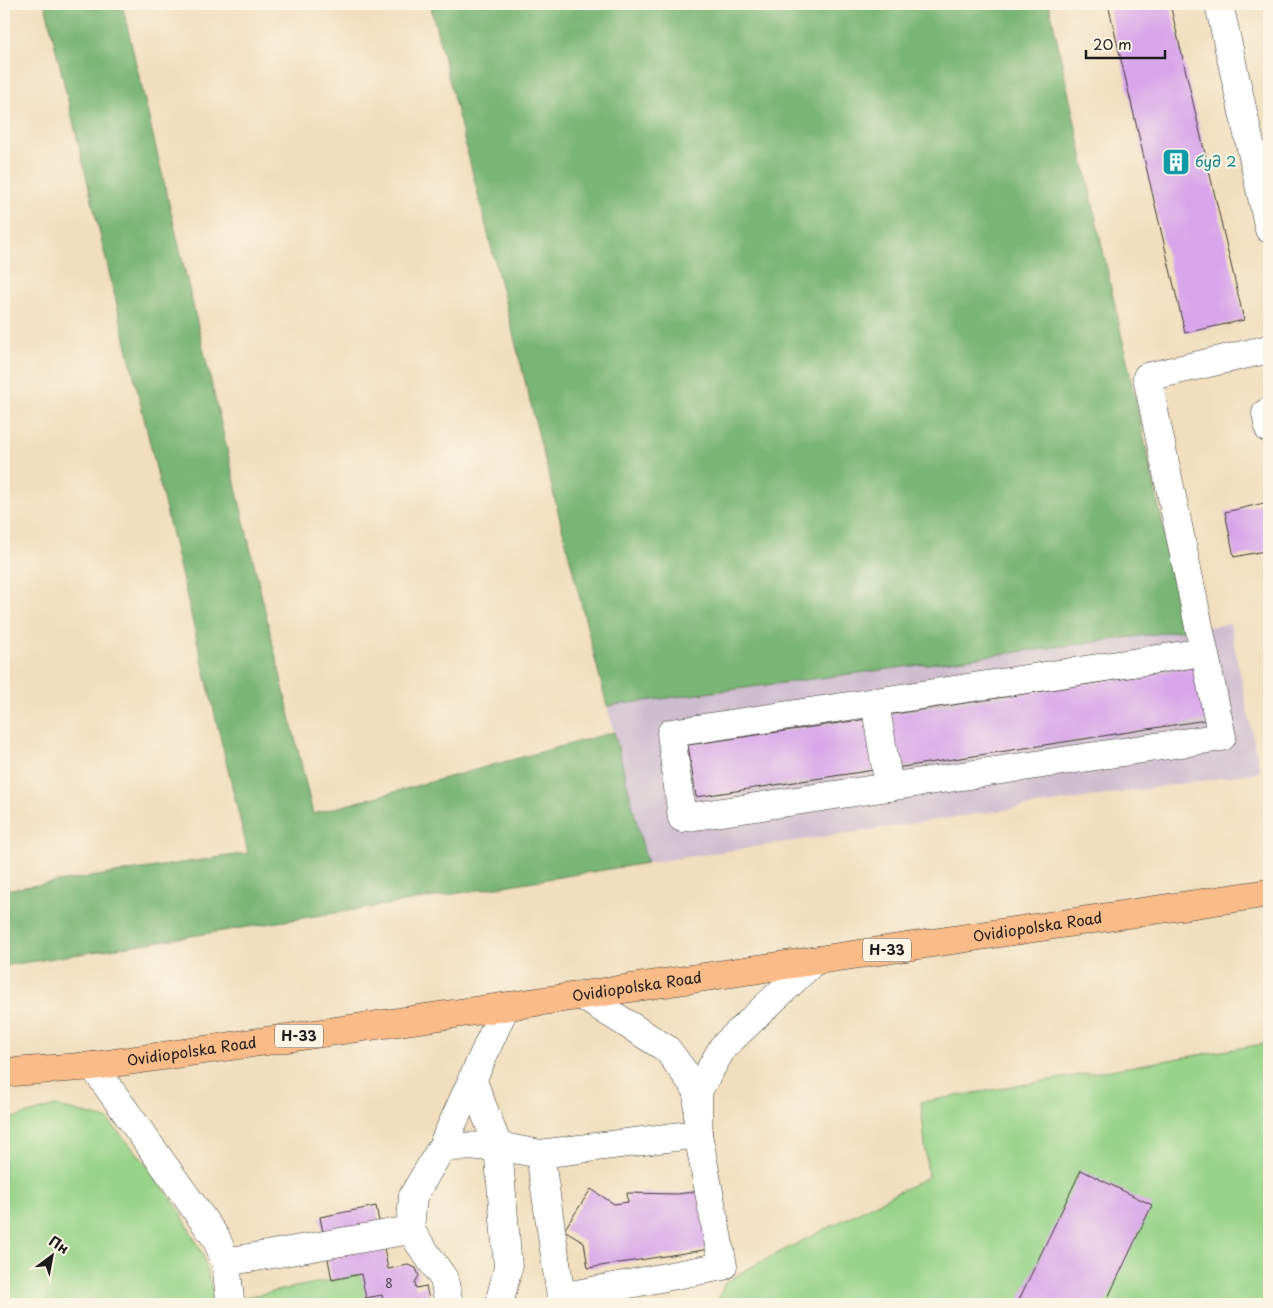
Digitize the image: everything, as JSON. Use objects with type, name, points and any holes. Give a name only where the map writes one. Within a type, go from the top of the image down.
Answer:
[{"type":"main road","name":"Ovidiopolska Road","points":[[4,1071],[93,1066],[1269,893]]},
{"type":"lane","points":[[1220,4],[1268,218]]},
{"type":"lane","points":[[1204,652],[671,733],[682,818],[1222,737],[1147,377],[1269,349]]},
{"type":"lane","points":[[1269,412],[1266,413],[1269,429]]},
{"type":"lane","points":[[875,702],[889,787]]},
{"type":"lane","points":[[540,1154],[561,1297],[722,1266],[698,1134],[698,1092],[723,1047],[814,961]]},
{"type":"lane","points":[[581,995],[666,1049],[698,1092]]},
{"type":"lane","points":[[449,1304],[444,1279],[410,1230],[413,1196],[442,1148],[505,1006]]},
{"type":"lane","points":[[93,1066],[216,1238],[226,1262],[232,1304]]},
{"type":"lane","points":[[472,1079],[498,1146],[508,1268],[499,1304]]},
{"type":"lane","points":[[442,1148],[498,1146],[540,1154],[698,1134]]},
{"type":"lane","points":[[226,1262],[410,1230]]},
{"type":"shaded area","points":[[1230,624],[1260,772],[647,863],[607,706]]},
{"type":"green space","points":[[45,4],[122,4],[313,814],[614,732],[647,863],[4,966],[4,890],[248,853]]},
{"type":"green space","points":[[430,4],[1049,4],[1186,630],[607,706]]},
{"type":"green space","points":[[1269,1043],[1269,1304],[717,1304],[724,1284],[745,1270],[928,1177],[921,1102]]},
{"type":"green space","points":[[55,1106],[107,1119],[144,1161],[178,1208],[203,1255],[216,1304],[4,1304],[4,1121]]},
{"type":"green space","points":[[361,1274],[382,1295],[384,1304],[243,1304],[246,1297]]},
{"type":"building","name":"буд 2","points":[[1108,4],[1170,4],[1244,320],[1185,333]]},
{"type":"building","points":[[1269,502],[1269,550],[1234,557],[1225,512]]},
{"type":"building","points":[[1198,667],[1206,720],[896,768],[887,715]]},
{"type":"building","points":[[867,719],[874,770],[696,797],[688,745]]},
{"type":"building","points":[[1081,1170],[1152,1205],[1105,1304],[1017,1304]]},
{"type":"building","points":[[591,1189],[614,1204],[628,1202],[627,1193],[677,1194],[701,1191],[710,1249],[588,1268],[584,1242],[564,1230]]},
{"type":"building","points":[[376,1206],[388,1269],[408,1265],[416,1268],[419,1276],[415,1282],[416,1288],[426,1286],[430,1304],[384,1304],[382,1295],[366,1298],[361,1274],[332,1280],[320,1217]]},
{"type":"place","name":"буд 2","points":[[1176,162]]}]
